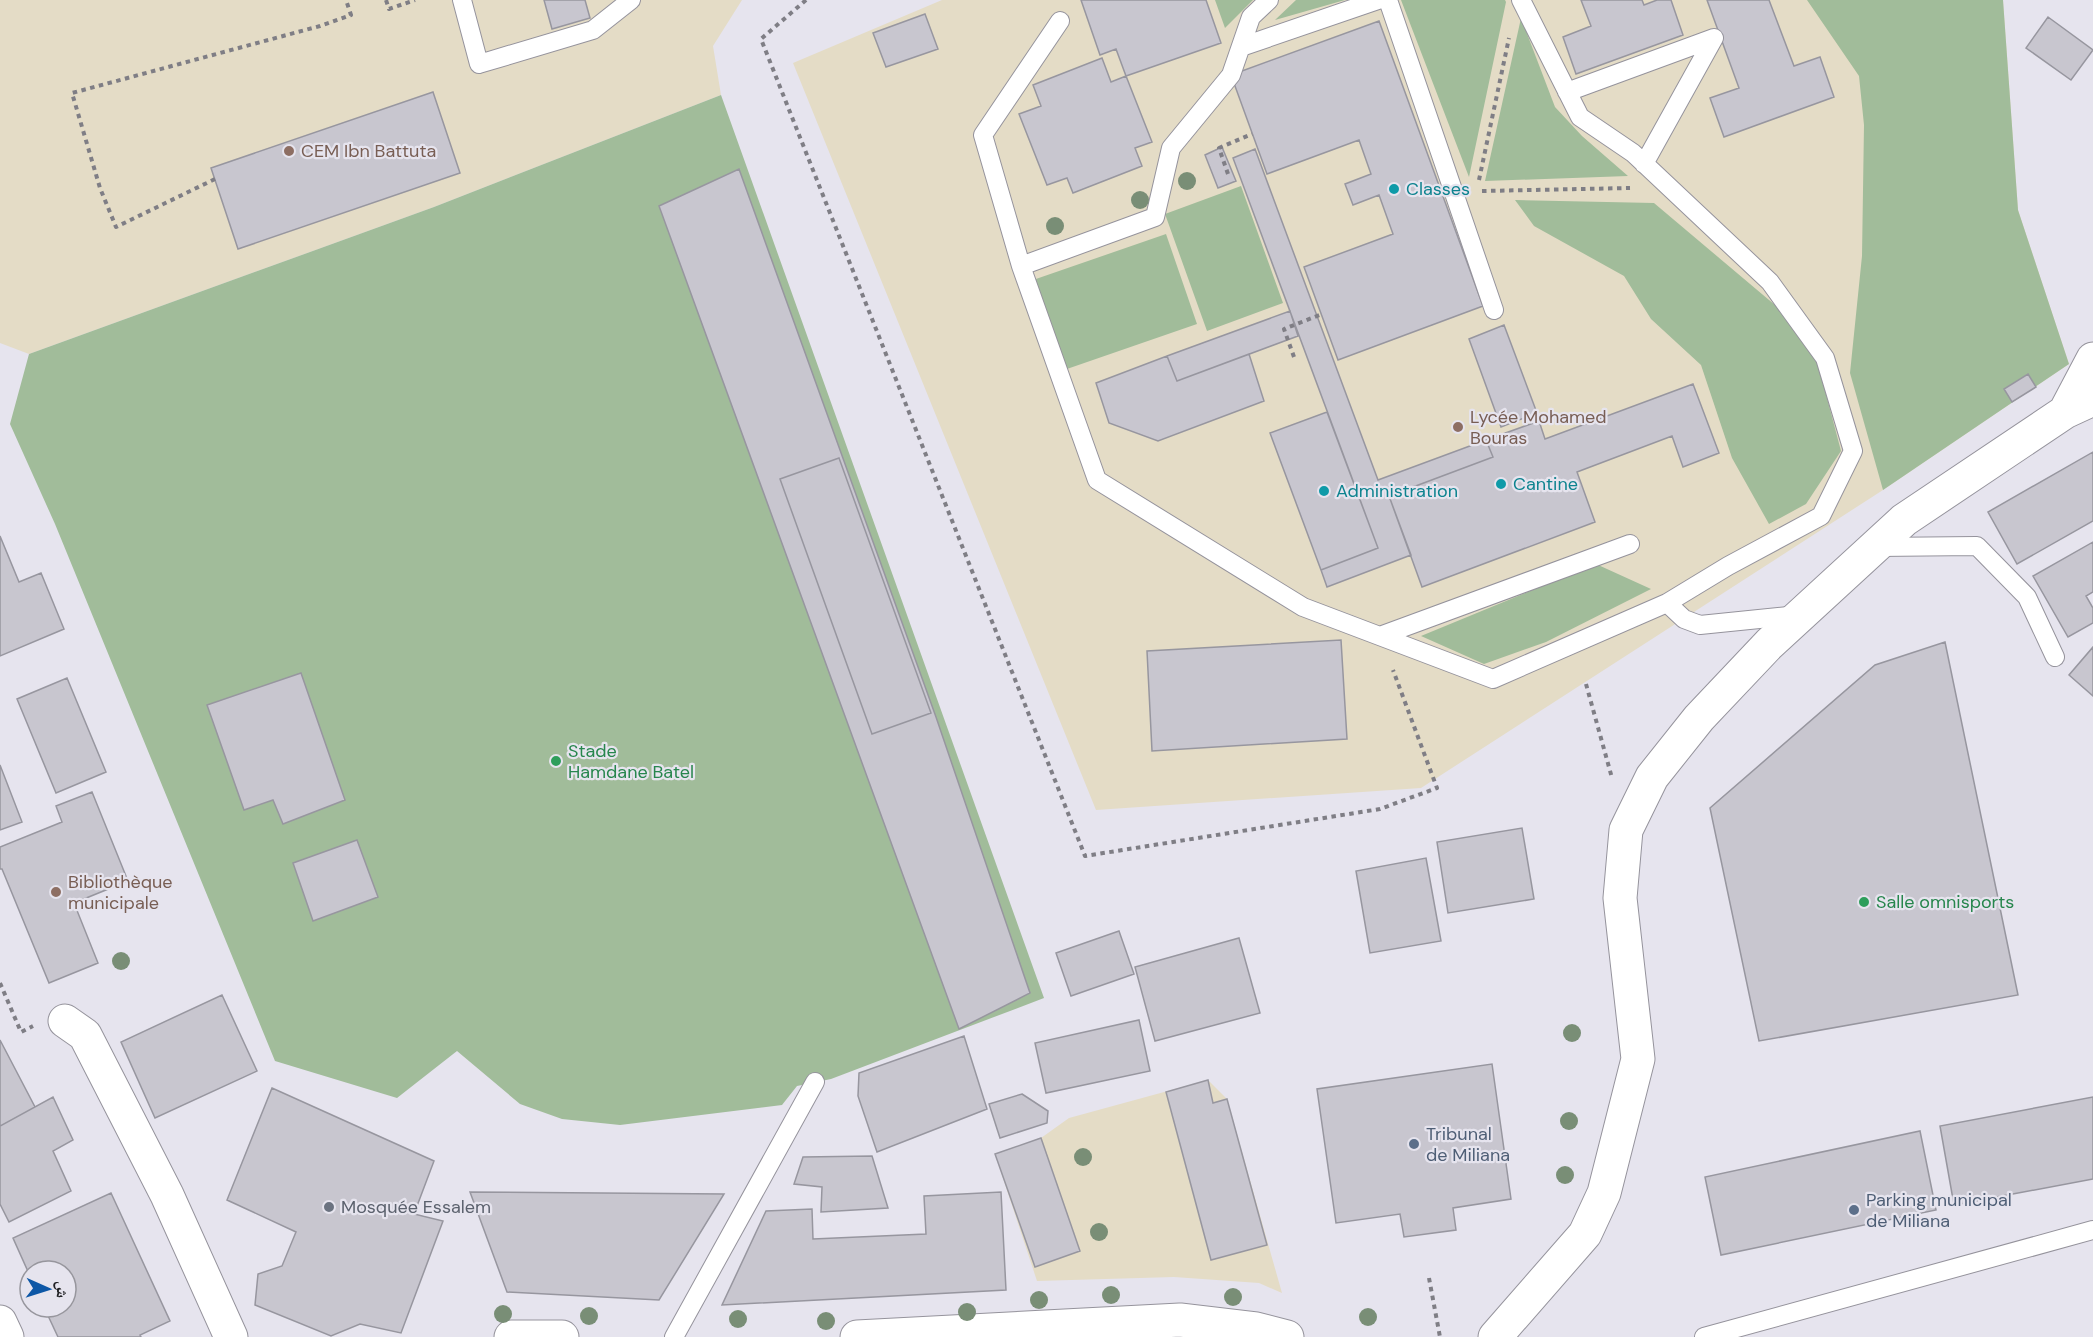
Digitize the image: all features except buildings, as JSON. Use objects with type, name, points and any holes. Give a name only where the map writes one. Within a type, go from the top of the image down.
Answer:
[{"type":"street","points":[[1495,1337],[1585,1234],[1604,1193],[1638,1059],[1620,898],[1626,830],[1652,777],[1699,718],[1769,644],[1904,520],[2079,405],[2093,359]]},
{"type":"street","points":[[65,1021],[85,1035],[167,1195],[231,1337]]},
{"type":"street","points":[[857,1337],[1180,1320],[1256,1329],[1287,1337]]},
{"type":"street","points":[[0,1322],[7,1337]]},
{"type":"street","points":[[521,1337],[562,1337]]},
{"type":"lane","points":[[462,0],[479,64],[593,30],[631,0]]},
{"type":"lane","points":[[1022,266],[1155,217],[1171,148],[1231,75],[1251,17],[1269,0]]},
{"type":"lane","points":[[1241,47],[1378,0]]},
{"type":"lane","points":[[1388,0],[1494,310]]},
{"type":"lane","points":[[1060,21],[983,135],[1022,266],[1097,480],[1303,607],[1493,679],[1667,603],[1728,566],[1821,516],[1853,451],[1825,358],[1770,282],[1633,153],[1580,117],[1521,0]]},
{"type":"lane","points":[[1567,92],[1714,39],[1644,164]]},
{"type":"lane","points":[[1380,636],[1630,544]]},
{"type":"lane","points":[[1874,547],[1977,546],[2027,597],[2055,657]]},
{"type":"lane","points":[[1667,603],[1684,619],[1700,626],[1801,614]]},
{"type":"lane","points":[[674,1337],[816,1082]]},
{"type":"lane","points":[[1704,1337],[2093,1230]]},
{"type":"path","points":[[215,179],[116,227],[100,188],[72,93],[320,26],[351,15],[346,0]]},
{"type":"path","points":[[386,0],[389,9],[415,0]]},
{"type":"path","points":[[806,0],[761,39],[1085,856],[1380,809],[1437,788],[1380,636]]},
{"type":"path","points":[[1510,34],[1477,191],[1670,188]]},
{"type":"path","points":[[1228,174],[1219,148],[1252,134]]},
{"type":"path","points":[[1294,357],[1284,329],[1322,314]]},
{"type":"path","points":[[1586,684],[1626,830]]},
{"type":"path","points":[[0,983],[21,1032],[43,1021],[65,1021]]},
{"type":"path","points":[[1429,1278],[1440,1337]]},
{"type":"shaded area","name":"CEM Ibn Battuta","points":[[0,0],[742,0],[713,46],[721,95],[434,207],[29,354],[0,343]]},
{"type":"shaded area","name":"Lycée Mohamed Bouras","points":[[942,0],[2003,0],[2018,210],[2069,364],[1883,490],[1421,788],[1096,810],[793,63]]},
{"type":"shaded area","points":[[1208,1080],[1227,1099],[1282,1293],[1259,1283],[1174,1277],[1037,1281],[995,1154],[1041,1138],[1069,1118]]},
{"type":"green space","points":[[1215,0],[1253,0],[1225,28]]},
{"type":"green space","points":[[1296,0],[1345,0],[1275,20]]},
{"type":"green space","points":[[1401,0],[1505,0],[1506,2],[1469,177]]},
{"type":"green space","points":[[1807,0],[2003,0],[2018,210],[2069,364],[1883,490],[1850,373],[1862,256],[1864,125],[1859,76]]},
{"type":"green space","points":[[1521,18],[1555,107],[1582,136],[1628,176],[1485,181]]},
{"type":"green space","name":"Stade Hamdane Batel","points":[[721,95],[1044,998],[831,1079],[797,1086],[782,1105],[620,1125],[562,1119],[520,1104],[457,1051],[397,1098],[275,1061],[55,524],[10,424],[29,354],[434,207]]},
{"type":"green space","points":[[1241,186],[1283,303],[1207,331],[1165,214]]},
{"type":"green space","points":[[1515,200],[1654,203],[1782,311],[1817,360],[1841,451],[1806,504],[1769,524],[1732,458],[1701,365],[1651,319],[1624,276],[1534,226]]},
{"type":"green space","points":[[1166,234],[1197,324],[1064,370],[1033,280]]},
{"type":"green space","points":[[1596,564],[1651,589],[1546,642],[1484,664],[1421,636]]},
{"type":"place","name":"CEM Ibn Battuta","points":[[289,151]]},
{"type":"place","name":"Classes","points":[[1394,189]]},
{"type":"place","name":"Lycée Mohamed Bouras","points":[[1458,427]]},
{"type":"place","name":"Cantine","points":[[1501,484]]},
{"type":"place","name":"Administration","points":[[1324,491]]},
{"type":"place","name":"Stade Hamdane Batel","points":[[556,761]]},
{"type":"place","name":"Bibliothèque municipale","points":[[56,892]]},
{"type":"place","name":"Salle omnisports","points":[[1864,902]]},
{"type":"place","name":"Tribunal de Miliana","points":[[1414,1144]]},
{"type":"place","name":"Mosquée Essalem","points":[[329,1207]]},
{"type":"place","name":"Parking municipal de Miliana","points":[[1854,1210]]}]
